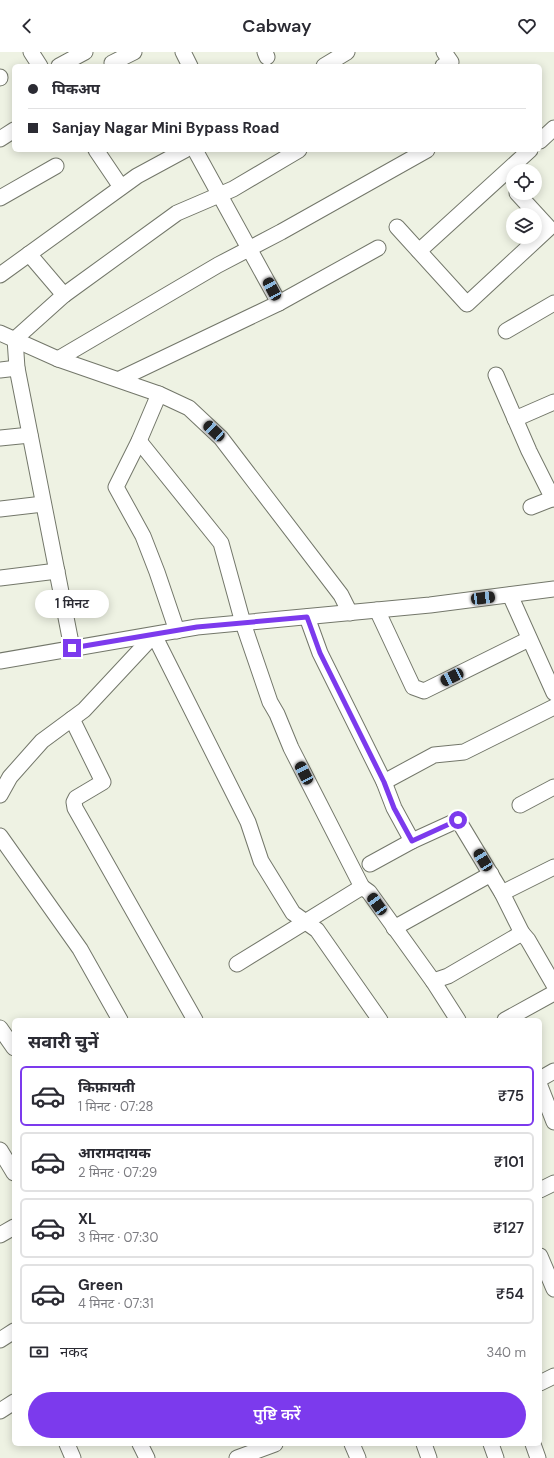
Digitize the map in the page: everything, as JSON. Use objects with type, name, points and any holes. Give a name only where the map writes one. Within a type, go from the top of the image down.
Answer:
[{"type":"street","points":[[31,52],[39,64]]},
{"type":"street","points":[[63,64],[85,52]]},
{"type":"street","points":[[110,60],[134,52]]},
{"type":"street","points":[[183,52],[189,64]]},
{"type":"street","points":[[327,64],[346,52]]},
{"type":"street","points":[[444,52],[451,62],[447,64]]},
{"type":"street","points":[[542,139],[554,128]]},
{"type":"street","points":[[0,139],[12,131]]},
{"type":"street","points":[[97,152],[121,187]]},
{"type":"street","points":[[0,275],[137,176],[181,152]]},
{"type":"street","points":[[197,152],[219,195],[279,303]]},
{"type":"street","points":[[15,340],[64,295],[176,213],[233,189],[296,152]]},
{"type":"street","points":[[58,359],[218,265],[250,249],[424,152]]},
{"type":"street","points":[[419,251],[528,152]]},
{"type":"street","points":[[0,198],[56,166]]},
{"type":"street","points":[[502,176],[506,180]]},
{"type":"street","points":[[397,227],[467,304],[549,228],[523,200]]},
{"type":"street","points":[[120,380],[279,303],[378,248]]},
{"type":"street","points":[[29,254],[64,295]]},
{"type":"street","points":[[506,331],[554,303]]},
{"type":"street","points":[[0,333],[58,359],[159,394],[189,408],[221,438],[342,595],[350,613]]},
{"type":"street","points":[[15,340],[17,368],[72,648]]},
{"type":"street","points":[[0,370],[17,368]]},
{"type":"street","points":[[496,375],[529,451],[554,498],[531,507]]},
{"type":"street","points":[[159,394],[139,441],[116,487],[143,536],[158,572],[177,631]]},
{"type":"street","points":[[515,419],[554,402]]},
{"type":"street","points":[[0,438],[30,435]]},
{"type":"street","points":[[139,441],[221,543],[243,623],[270,702],[277,714],[295,755],[362,887],[369,892],[433,981],[457,1018]]},
{"type":"street","points":[[0,509],[43,504]]},
{"type":"street","points":[[0,578],[57,571]]},
{"type":"street","points":[[0,660],[197,627],[350,613],[554,589]]},
{"type":"street","points":[[510,595],[554,693]]},
{"type":"street","points":[[377,610],[413,687],[424,692],[530,639]]},
{"type":"street","points":[[307,617],[320,653],[384,782],[394,808],[412,841]]},
{"type":"street","points":[[0,795],[10,777],[42,741],[84,710],[154,635]]},
{"type":"street","points":[[154,635],[248,822],[261,861],[293,913],[318,930],[379,1018]]},
{"type":"street","points":[[384,782],[434,755],[464,752],[554,707]]},
{"type":"street","points":[[72,718],[103,782],[76,798],[74,802],[75,808],[194,1018]]},
{"type":"street","points":[[520,805],[554,787]]},
{"type":"street","points":[[370,864],[412,841],[458,820],[502,893],[522,933],[528,940],[554,986]]},
{"type":"street","points":[[0,836],[80,949],[119,1018]]},
{"type":"street","points":[[502,893],[554,867]]},
{"type":"street","points":[[394,928],[491,874]]},
{"type":"street","points":[[237,964],[362,887]]},
{"type":"street","points":[[433,981],[448,976],[522,933]]},
{"type":"street","points":[[509,1018],[554,993]]},
{"type":"street","points":[[0,1028],[12,1045]]},
{"type":"street","points":[[542,1078],[554,1071]]},
{"type":"street","points":[[542,1091],[554,1122]]},
{"type":"street","points":[[0,1150],[12,1170]]},
{"type":"street","points":[[542,1189],[554,1183]]},
{"type":"street","points":[[0,1236],[12,1227]]},
{"type":"street","points":[[542,1261],[554,1289]]},
{"type":"street","points":[[0,1340],[12,1332]]},
{"type":"street","points":[[542,1382],[554,1376]]},
{"type":"street","points":[[0,1411],[12,1403]]},
{"type":"street","points":[[68,1446],[74,1458]]},
{"type":"street","points":[[141,1446],[147,1458]]},
{"type":"street","points":[[237,1458],[266,1446]]},
{"type":"street","points":[[353,1446],[358,1458]]},
{"type":"street","points":[[425,1446],[428,1458]]},
{"type":"street","points":[[492,1446],[496,1458]]},
{"type":"street","points":[[534,1446],[538,1458]]},
{"type":"route","points":[[72,648],[197,627],[307,617],[320,653],[384,782],[394,808],[412,841],[458,820]]}]
